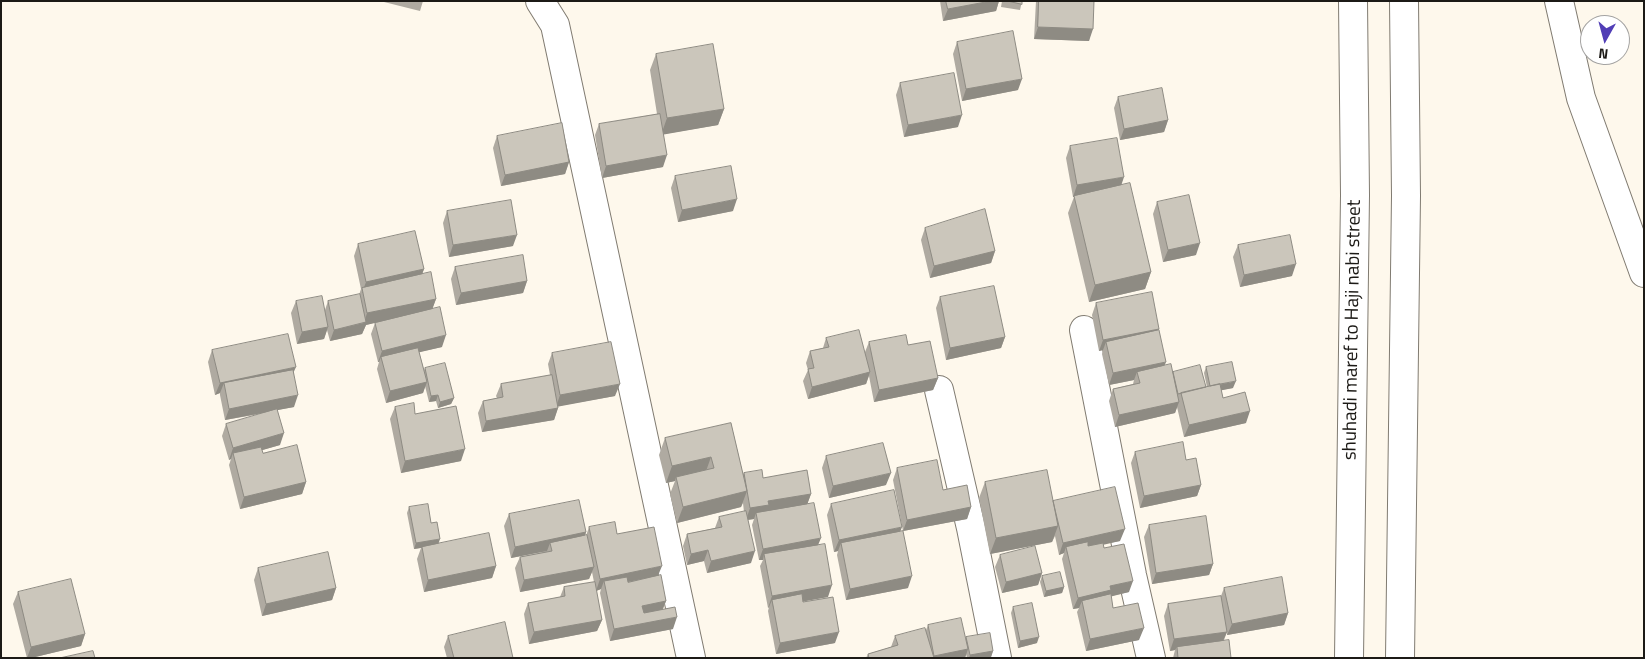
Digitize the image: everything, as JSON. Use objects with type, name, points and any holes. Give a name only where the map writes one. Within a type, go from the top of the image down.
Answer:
[{"type":"street","points":[[540,1],[555,25],[691,658]]},
{"type":"street","name":"shuhadi maref to Haji nabi street","points":[[1349,658],[1355,195],[1353,1]]},
{"type":"street","points":[[1400,658],[1406,196],[1404,1]]},
{"type":"street","points":[[1559,1],[1581,98],[1644,273]]},
{"type":"street","points":[[1084,330],[1132,574],[1151,658]]},
{"type":"street","points":[[939,390],[971,528],[997,658]]},
{"type":"building","points":[[946,1],[991,1],[948,9]]},
{"type":"building","points":[[1008,1],[1022,1],[1022,4]]},
{"type":"building","points":[[1039,1],[1094,1],[1093,29],[1038,27]]},
{"type":"building","points":[[1013,31],[1022,79],[966,89],[957,42]]},
{"type":"building","points":[[713,44],[724,109],[667,118],[656,54]]},
{"type":"building","points":[[954,73],[962,115],[908,125],[900,83]]},
{"type":"building","points":[[1162,88],[1168,120],[1124,129],[1118,97]]},
{"type":"building","points":[[660,114],[667,155],[606,166],[599,124]]},
{"type":"building","points":[[562,123],[569,162],[505,175],[497,136]]},
{"type":"building","points":[[1117,138],[1124,177],[1077,185],[1070,146]]},
{"type":"building","points":[[731,166],[737,199],[682,210],[675,176]]},
{"type":"building","points":[[1130,183],[1151,272],[1095,285],[1074,196]]},
{"type":"building","points":[[1189,195],[1200,243],[1168,250],[1157,202]]},
{"type":"building","points":[[511,200],[517,235],[453,245],[447,211]]},
{"type":"building","points":[[985,209],[995,251],[934,266],[925,228]]},
{"type":"building","points":[[415,231],[424,269],[366,282],[358,244]]},
{"type":"building","points":[[1290,235],[1296,264],[1244,275],[1238,245]]},
{"type":"building","points":[[523,255],[527,281],[461,293],[455,267]]},
{"type":"building","points":[[431,272],[436,299],[367,313],[362,288]]},
{"type":"building","points":[[994,286],[1005,337],[950,348],[940,297]]},
{"type":"building","points":[[1152,292],[1159,329],[1103,340],[1096,303]]},
{"type":"building","points":[[360,294],[366,322],[334,330],[328,301]]},
{"type":"building","points":[[322,296],[328,327],[302,332],[296,301]]},
{"type":"building","points":[[440,307],[446,335],[382,351],[375,323]]},
{"type":"building","points":[[859,330],[870,372],[812,387],[808,369],[814,368],[810,351],[829,347],[826,338]]},
{"type":"building","points":[[1159,330],[1166,362],[1113,373],[1106,342]]},
{"type":"building","points":[[288,334],[296,367],[220,383],[212,350]]},
{"type":"building","points":[[906,335],[908,345],[930,341],[938,378],[879,390],[869,342]]},
{"type":"building","points":[[611,342],[620,384],[560,395],[552,353]]},
{"type":"building","points":[[418,348],[427,382],[390,391],[381,357]]},
{"type":"building","points":[[1232,362],[1236,381],[1210,386],[1206,367]]},
{"type":"building","points":[[445,363],[454,398],[440,402],[438,395],[431,396],[425,368]]},
{"type":"building","points":[[1171,364],[1179,402],[1119,415],[1113,389],[1140,383],[1137,372]]},
{"type":"building","points":[[1200,365],[1206,387],[1178,394],[1173,372]]},
{"type":"building","points":[[293,370],[298,395],[229,409],[224,383]]},
{"type":"building","points":[[552,375],[558,408],[486,421],[483,401],[503,397],[501,384]]},
{"type":"building","points":[[1220,384],[1223,398],[1245,392],[1250,411],[1189,425],[1181,393]]},
{"type":"building","points":[[414,403],[415,414],[456,406],[465,449],[405,461],[395,407]]},
{"type":"building","points":[[277,409],[284,433],[233,448],[226,424]]},
{"type":"building","points":[[731,423],[747,491],[683,507],[676,477],[714,468],[711,457],[672,466],[665,438]]},
{"type":"building","points":[[1183,442],[1186,460],[1196,458],[1201,485],[1144,496],[1135,452]]},
{"type":"building","points":[[883,443],[891,473],[833,486],[826,456]]},
{"type":"building","points":[[297,445],[306,482],[244,497],[233,453],[261,447],[263,453]]},
{"type":"building","points":[[937,460],[943,490],[967,485],[971,507],[907,520],[897,468]]},
{"type":"building","points":[[762,470],[763,478],[807,470],[811,494],[768,501],[769,505],[750,508],[744,473]]},
{"type":"building","points":[[1047,470],[1058,526],[996,538],[985,482]]},
{"type":"building","points":[[1115,487],[1125,529],[1063,543],[1053,501]]},
{"type":"building","points":[[894,490],[902,527],[839,540],[831,504]]},
{"type":"building","points":[[579,500],[586,532],[515,547],[509,514]]},
{"type":"building","points":[[814,503],[821,538],[763,549],[756,513]]},
{"type":"building","points":[[428,504],[431,523],[437,522],[440,539],[416,543],[409,507]]},
{"type":"building","points":[[746,511],[755,551],[711,561],[708,550],[691,554],[687,534],[722,527],[719,517]]},
{"type":"building","points":[[1206,516],[1213,564],[1156,573],[1149,525]]},
{"type":"building","points":[[615,522],[617,534],[654,527],[662,566],[600,579],[589,527]]},
{"type":"building","points":[[903,531],[912,576],[850,589],[841,543]]},
{"type":"building","points":[[489,533],[496,566],[428,580],[422,547]]},
{"type":"building","points":[[587,535],[594,567],[524,580],[520,557],[552,551],[550,543]]},
{"type":"building","points":[[1088,542],[1088,546],[1103,543],[1104,548],[1124,544],[1133,581],[1110,586],[1111,590],[1078,598],[1066,547]]},
{"type":"building","points":[[825,544],[832,585],[772,596],[764,554]]},
{"type":"building","points":[[1035,546],[1042,573],[1006,582],[1000,555]]},
{"type":"building","points":[[328,552],[336,588],[266,604],[258,568]]},
{"type":"building","points":[[1060,572],[1064,587],[1046,591],[1042,576]]},
{"type":"building","points":[[661,575],[666,601],[642,606],[644,613],[675,607],[677,617],[614,629],[604,581],[627,577],[628,582]]},
{"type":"building","points":[[1282,577],[1288,613],[1232,624],[1224,588]]},
{"type":"building","points":[[71,579],[85,634],[31,647],[18,592]]},
{"type":"building","points":[[595,582],[602,620],[534,632],[528,603],[565,596],[564,587]]},
{"type":"building","points":[[802,594],[803,602],[833,597],[839,632],[780,643],[772,600]]},
{"type":"building","points":[[1111,594],[1113,608],[1138,603],[1144,628],[1090,639],[1082,601]]},
{"type":"building","points":[[1221,596],[1227,632],[1174,639],[1168,604]]},
{"type":"building","points":[[1032,603],[1039,637],[1020,641],[1013,607]]},
{"type":"building","points":[[961,618],[968,649],[934,656],[928,625]]},
{"type":"building","points":[[505,622],[513,658],[454,658],[448,636]]},
{"type":"building","points":[[925,628],[934,658],[869,658],[868,654],[898,645],[895,636]]},
{"type":"building","points":[[990,633],[993,651],[970,655],[966,637]]},
{"type":"building","points":[[1229,640],[1231,658],[1178,658],[1177,647]]},
{"type":"building","points":[[93,651],[95,658],[60,658]]}]
